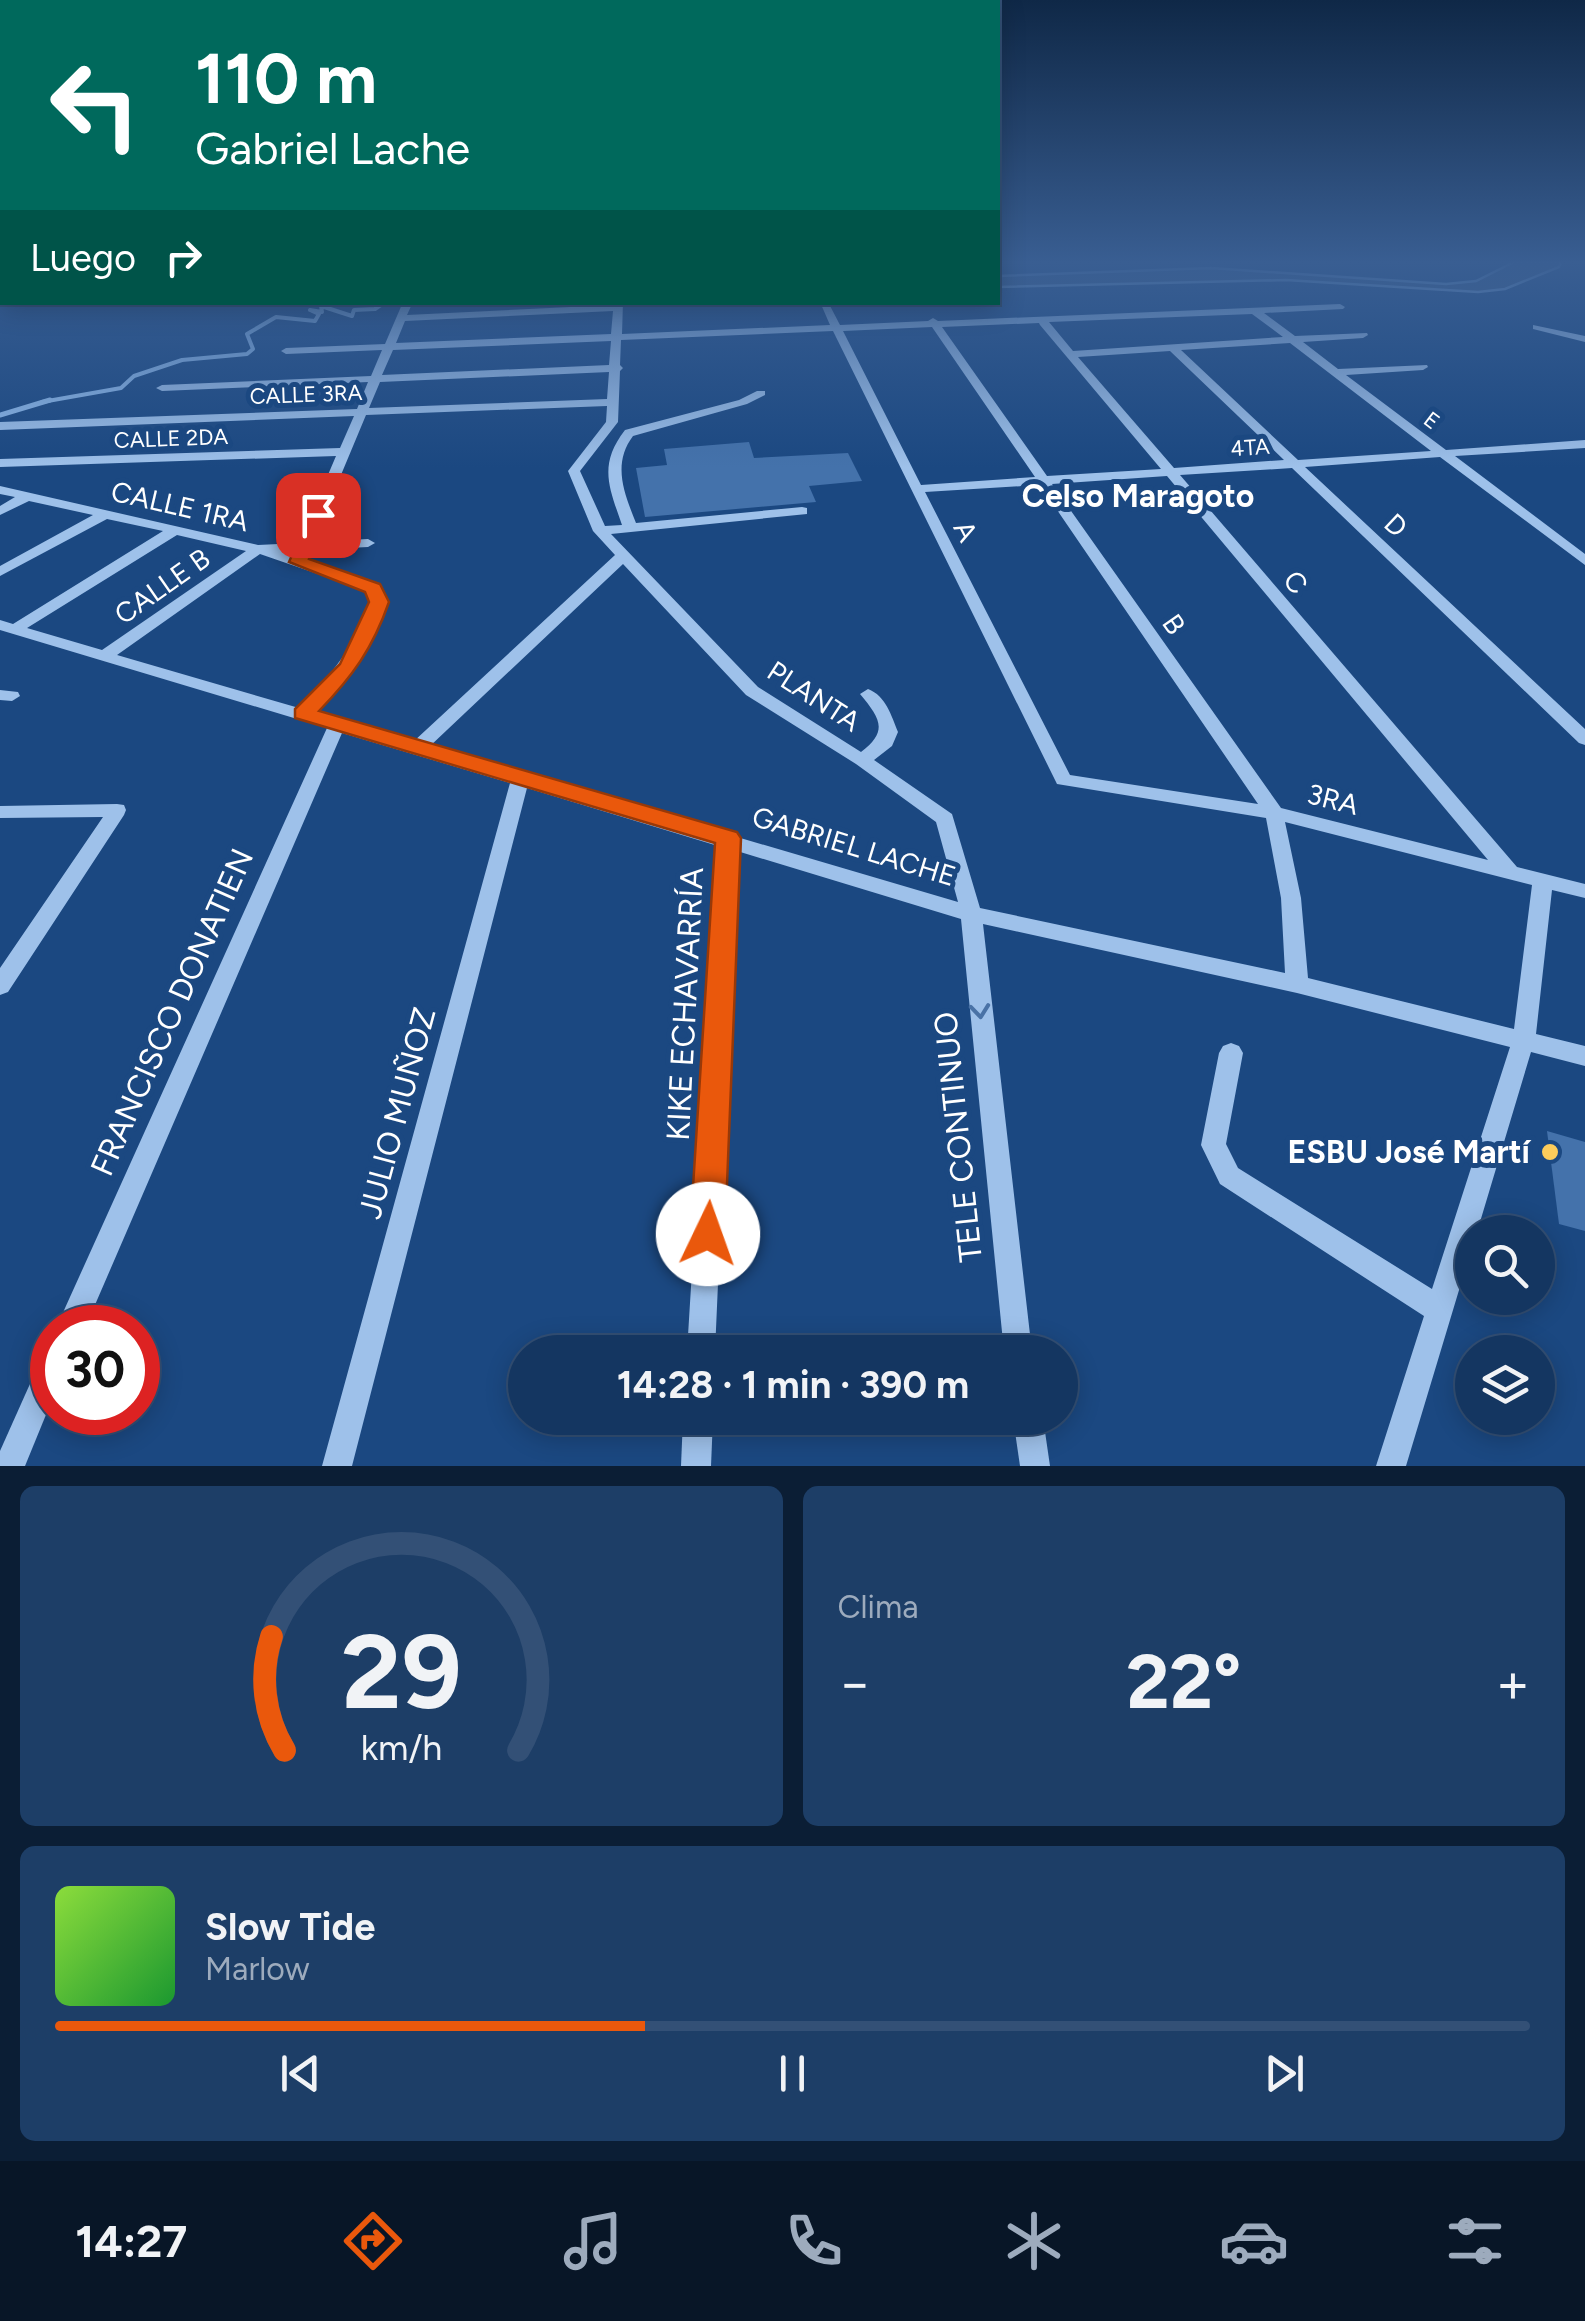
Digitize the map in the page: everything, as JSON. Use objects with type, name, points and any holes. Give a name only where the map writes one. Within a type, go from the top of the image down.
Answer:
[{"type":"street","points":[[303,714],[348,668],[365,642],[379,602],[373,588],[301,554],[395,330]]},
{"type":"street","points":[[617,330],[618,368],[612,422],[574,471],[600,531],[802,511]]},
{"type":"street","points":[[286,351],[739,330]]},
{"type":"street","name":"A","points":[[837,330],[1063,780]]},
{"type":"street","name":"B","points":[[940,330],[1274,813],[1292,898],[1296,984]]},
{"type":"street","name":"C","points":[[1051,330],[1511,873]]},
{"type":"street","name":"E","points":[[1280,330],[1585,561]]},
{"type":"street","points":[[1550,330],[1585,339]]},
{"type":"street","points":[[1071,354],[1363,334]]},
{"type":"street","name":"D","points":[[1173,348],[1585,738]]},
{"type":"street","points":[[1335,372],[1423,367]]},
{"type":"street","points":[[162,388],[618,368]]},
{"type":"street","points":[[630,527],[611,473],[614,456],[629,433],[743,402],[761,393]]},
{"type":"street","name":"CALLE 3RA","points":[[0,426],[614,402]]},
{"type":"street","name":"4TA","points":[[917,489],[1585,444]]},
{"type":"street","name":"CALLE 2DA","points":[[0,463],[344,452]]},
{"type":"street","name":"CALLE 1RA","points":[[0,490],[258,550]]},
{"type":"street","points":[[0,511],[27,496]]},
{"type":"street","points":[[0,572],[104,515]]},
{"type":"street","points":[[7,627],[175,530]]},
{"type":"street","name":"PLANTA","points":[[600,531],[752,690],[862,760],[944,819],[970,914]]},
{"type":"street","name":"CALLE B","points":[[103,657],[258,550],[301,554],[368,543]]},
{"type":"street","points":[[419,746],[623,556]]},
{"type":"street","name":"GABRIEL LACHE","points":[[7,627],[520,776],[970,914],[1296,984],[1585,1056]]},
{"type":"street","points":[[862,760],[886,742],[890,732],[878,704],[868,694]]},
{"type":"street","name":"FRANCISCO DONATIEN","points":[[80,1305],[337,725]]},
{"type":"street","name":"JULIO MUÑOZ","points":[[336,1466],[520,776]]},
{"type":"street","name":"3RA","points":[[1063,780],[1274,813],[1585,891]]},
{"type":"street","points":[[0,812],[117,810],[0,986]]},
{"type":"street","name":"KIKE ECHAVARRÍA","points":[[703,1335],[728,838]]},
{"type":"street","points":[[1391,1466],[1524,1038],[1543,881]]},
{"type":"street","name":"TELE CONTINUO","points":[[970,914],[1016,1335]]},
{"type":"street","points":[[1231,1053],[1213,1146],[1229,1176],[1438,1309]]},
{"type":"street","points":[[9,1466],[30,1418]]},
{"type":"street","points":[[696,1466],[697,1435]]},
{"type":"street","points":[[1030,1435],[1035,1466]]},
{"type":"building","points":[[749,442],[754,458],[848,453],[862,481],[809,486],[816,502],[645,517],[636,468],[667,465],[664,449]]},
{"type":"building","points":[[1547,1131],[1585,1142],[1585,1231],[1559,1224]]},
{"type":"waterway","points":[[45,401],[121,388],[134,376],[182,360],[247,354],[253,349],[247,334],[253,330]]},
{"type":"waterway","points":[[45,401],[50,400]]},
{"type":"waterway","points":[[0,415],[45,401]]},
{"type":"place","name":"ESBU José Martí","points":[[1550,1152]]},
{"type":"district","name":"Celso Maragoto","points":[[1138,496]]},
{"type":"route","points":[[318,515],[298,562],[373,588],[379,602],[365,642],[348,668],[303,714],[728,838],[708,1234]]}]
